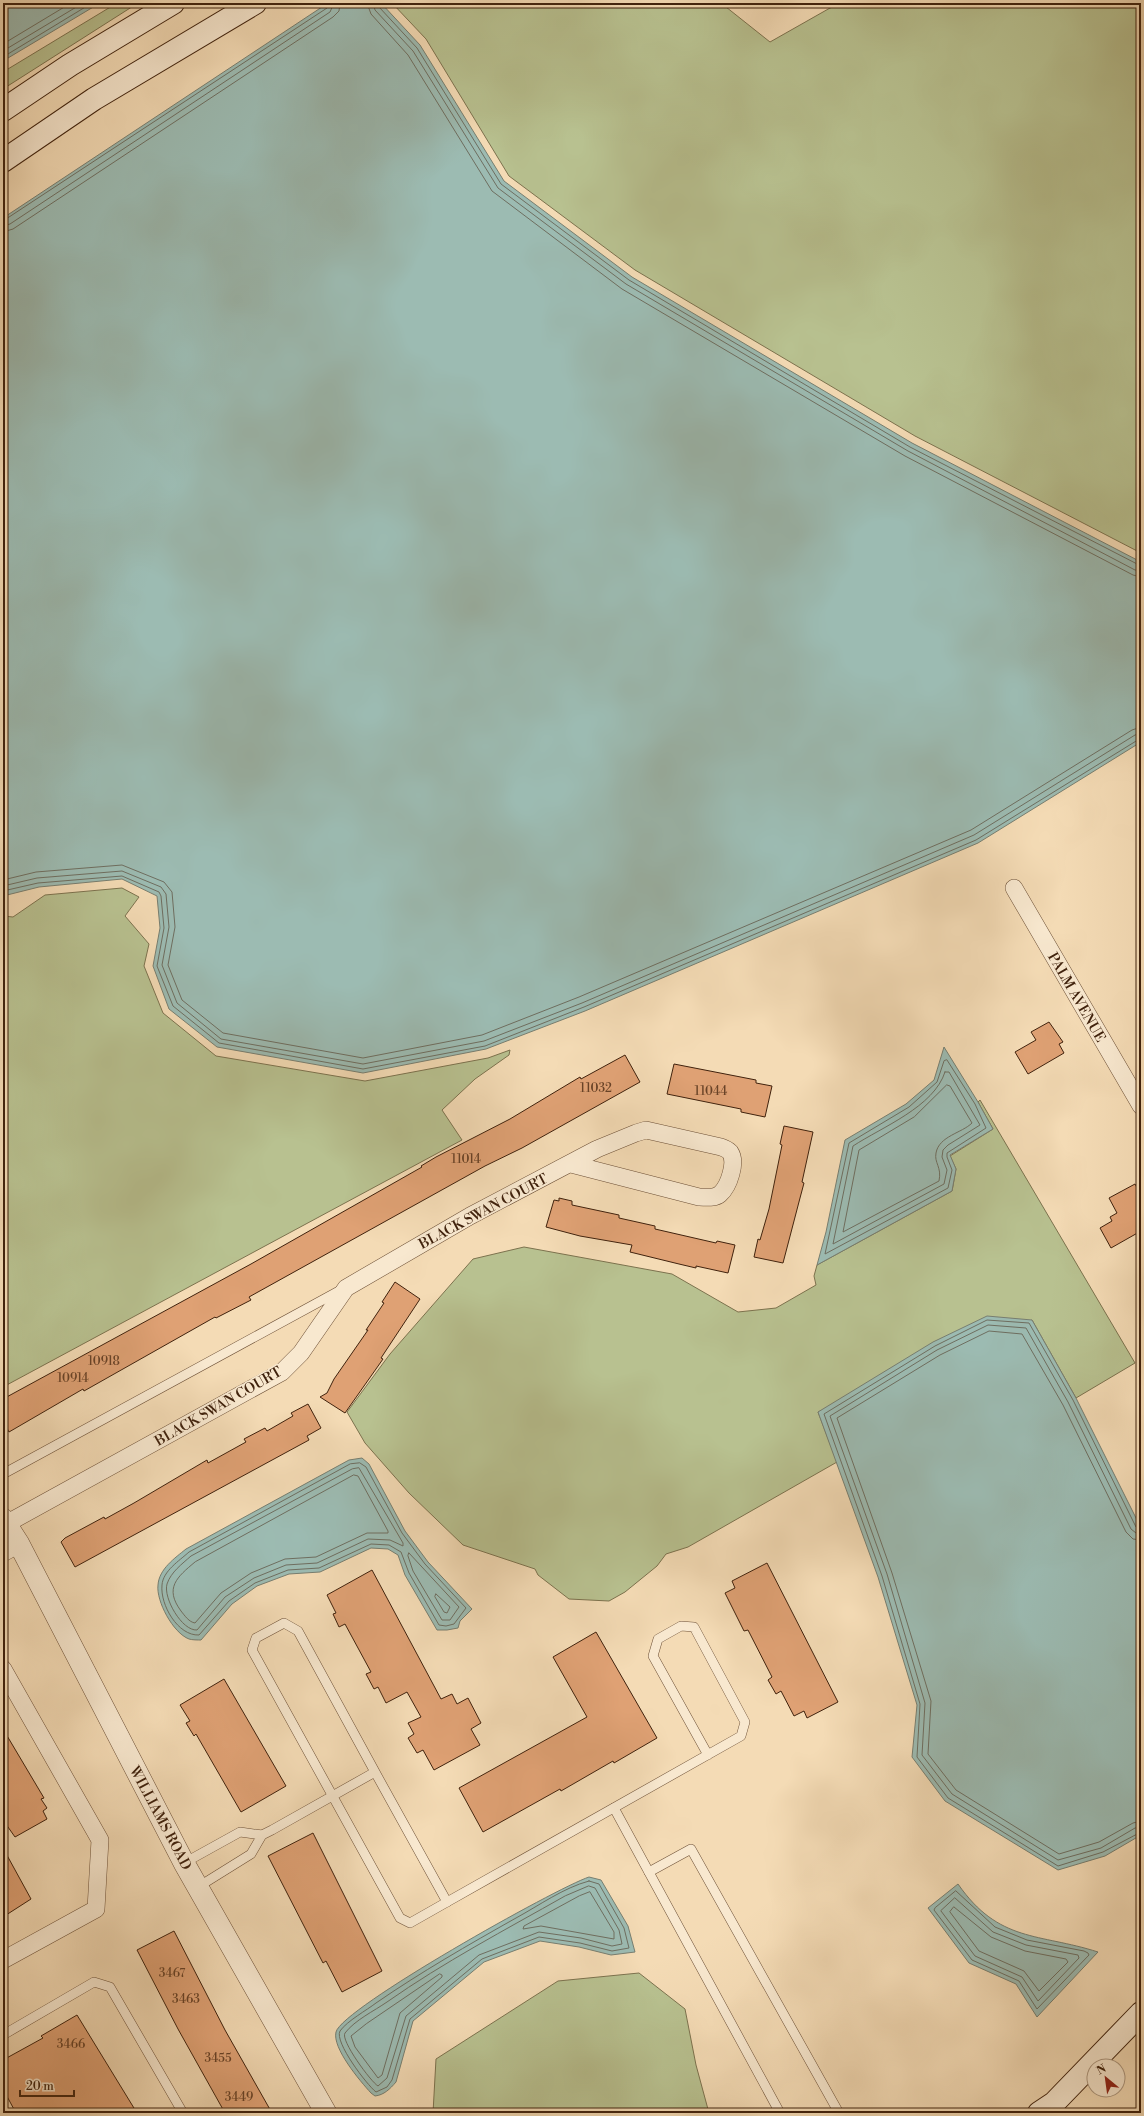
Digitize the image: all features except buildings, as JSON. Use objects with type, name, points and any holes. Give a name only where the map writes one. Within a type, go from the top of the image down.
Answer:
[{"type":"main road","points":[[3,110],[70,65],[173,3]]},
{"type":"main road","points":[[3,161],[94,99],[255,3]]},
{"type":"main road","points":[[1039,2113],[1054,2103],[1141,2013]]},
{"type":"street","name":"PALM AVENUE","points":[[1014,888],[1141,1106]]},
{"type":"street","name":"BLACK SWAN COURT","points":[[5,1522],[282,1372],[301,1353],[346,1288],[470,1216],[597,1150],[646,1130],[722,1147],[730,1152],[732,1159],[728,1183],[720,1194],[712,1198],[698,1198],[571,1164]]},
{"type":"street","name":"WILLIAMS ROAD","points":[[5,1522],[11,1548],[184,1863],[326,2113]]},
{"type":"street","points":[[3,1669],[100,1840],[96,1909],[3,1960]]},
{"type":"lane","points":[[3,1474],[346,1288]]},
{"type":"lane","points":[[447,1902],[374,1772],[298,1631],[284,1623],[256,1638],[252,1650],[400,1918],[410,1923],[708,1755],[741,1736],[745,1722],[694,1627],[681,1626],[658,1639],[653,1656],[708,1755]]},
{"type":"lane","points":[[198,1887],[251,1854],[262,1835],[374,1772]]},
{"type":"lane","points":[[614,1808],[780,2113]]},
{"type":"lane","points":[[184,1863],[240,1832],[262,1835]]},
{"type":"lane","points":[[650,1872],[691,1849],[839,2113]]},
{"type":"lane","points":[[3,2035],[94,1982],[110,1987],[183,2113]]},
{"type":"green space","points":[[117,3],[138,3],[3,89],[3,72]]},
{"type":"green space","points":[[392,3],[721,3],[770,42],[830,8],[845,3],[1141,3],[1141,553],[915,436],[635,270],[509,176],[426,39]]},
{"type":"green space","points":[[122,888],[139,897],[125,916],[149,944],[144,966],[163,1013],[216,1056],[365,1081],[488,1058],[510,1050],[509,1055],[475,1079],[442,1110],[462,1140],[3,1387],[3,916],[13,917],[45,895]]},
{"type":"green space","points":[[980,1100],[1135,1363],[1076,1398],[1032,1320],[818,1412],[837,1462],[688,1547],[666,1554],[657,1566],[625,1592],[609,1601],[569,1599],[538,1575],[535,1569],[463,1545],[409,1493],[365,1443],[347,1412],[390,1354],[473,1259],[524,1247],[672,1274],[738,1312],[776,1308],[816,1285],[814,1276],[817,1265],[952,1191],[956,1169],[950,1156],[993,1129],[978,1102]]},
{"type":"green space","points":[[639,1973],[685,2009],[696,2065],[709,2113],[433,2113],[436,2059],[558,1981]]},
{"type":"water","points":[[3,3],[100,3],[3,61]]},
{"type":"water","points":[[328,3],[381,3],[420,45],[504,181],[632,277],[912,443],[1141,562],[1141,742],[978,843],[585,1011],[486,1049],[363,1073],[217,1047],[169,1009],[153,966],[160,928],[157,896],[122,879],[39,887],[3,896],[3,218]]},
{"type":"water","points":[[944,1047],[993,1129],[950,1155],[956,1169],[952,1191],[817,1265],[826,1232],[845,1140],[906,1104],[934,1080]]},
{"type":"water","points":[[987,1316],[1032,1320],[1076,1398],[1141,1528],[1141,1835],[1105,1856],[1058,1870],[945,1801],[912,1757],[917,1705],[878,1577],[818,1412],[933,1342]]},
{"type":"water","points":[[362,1458],[369,1464],[405,1531],[428,1562],[472,1609],[460,1621],[458,1628],[437,1630],[405,1575],[398,1555],[388,1549],[371,1548],[320,1572],[289,1574],[257,1586],[232,1604],[201,1640],[189,1639],[177,1630],[163,1608],[158,1592],[161,1574],[173,1560],[186,1549],[349,1460]]},
{"type":"water","points":[[589,1877],[601,1880],[628,1926],[635,1952],[611,1955],[579,1947],[540,1941],[484,1962],[413,2021],[396,2082],[384,2093],[375,2096],[371,2093],[360,2081],[338,2047],[336,2032],[347,2019],[373,1999],[452,1950],[536,1902]]},
{"type":"water","points":[[958,1884],[973,1903],[989,1917],[1005,1926],[1021,1933],[1098,1952],[1037,2017],[1016,1984],[969,1963],[928,1908]]}]
